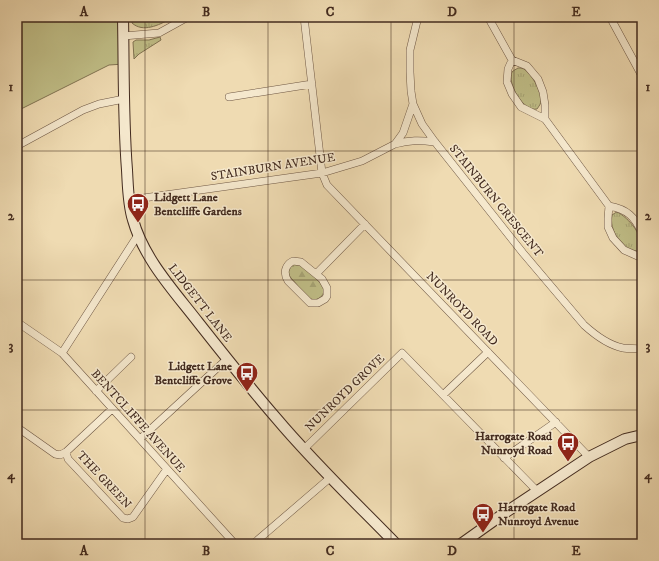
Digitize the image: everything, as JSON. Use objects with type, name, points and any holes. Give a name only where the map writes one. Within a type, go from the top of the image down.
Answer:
[{"type":"street","name":"LIDGETT LANE","points":[[123,17],[124,99],[129,200],[132,218],[138,235],[155,266],[227,359],[304,449],[396,544]]},
{"type":"street","points":[[123,36],[159,33],[188,17]]},
{"type":"street","points":[[304,17],[322,173]]},
{"type":"street","name":"STAINBURN CRESCENT","points":[[418,17],[410,50],[410,72],[413,104],[422,124],[523,253],[584,326],[594,335],[608,343],[622,348],[642,349]]},
{"type":"street","points":[[488,17],[512,60],[527,66],[538,79],[543,92],[545,105],[544,119]]},
{"type":"street","points":[[610,17],[642,76]]},
{"type":"street","points":[[512,60],[508,69],[507,82],[512,94],[521,107],[544,119],[609,206],[608,227],[613,238],[624,250],[642,258]]},
{"type":"street","points":[[229,97],[312,84]]},
{"type":"street","points":[[17,146],[83,110],[99,104],[124,99]]},
{"type":"street","points":[[395,144],[402,133],[413,104]]},
{"type":"street","points":[[395,144],[420,140],[435,142]]},
{"type":"street","name":"STAINBURN AVENUE","points":[[129,200],[322,173],[362,162],[395,144]]},
{"type":"street","name":"NUNROYD ROAD","points":[[322,173],[327,185],[589,457]]},
{"type":"street","points":[[609,206],[619,208],[630,215],[638,224],[642,233]]},
{"type":"street","points":[[316,274],[365,224]]},
{"type":"street","points":[[62,353],[138,235]]},
{"type":"street","points":[[297,261],[305,264],[316,274],[322,279],[328,292],[325,299],[314,304],[307,300],[288,281],[285,274],[287,266],[290,263],[297,261]]},
{"type":"street","name":"BENTCLIFFE AVENUE","points":[[17,322],[62,353],[112,410],[235,544]]},
{"type":"street","points":[[488,352],[443,395],[537,492]]},
{"type":"street","name":"NUNROYD GROVE","points":[[304,449],[402,353],[443,395]]},
{"type":"street","points":[[96,391],[131,357]]},
{"type":"street","points":[[140,439],[227,359]]},
{"type":"street","name":"THE GREEN","points":[[112,410],[66,452],[68,459],[123,518],[128,519],[133,517],[167,469]]},
{"type":"street","points":[[504,458],[556,422]]},
{"type":"street","points":[[17,430],[21,430],[55,454],[60,455],[66,452]]},
{"type":"street","points":[[461,544],[589,457],[625,439],[642,435]]},
{"type":"street","points":[[253,544],[331,477]]},
{"type":"green space","points":[[17,17],[123,17],[124,64],[109,65],[17,111]]},
{"type":"green space","points":[[132,17],[170,17],[170,19],[156,26],[146,28],[136,26],[132,23]]},
{"type":"green space","points":[[160,37],[161,40],[139,54],[134,59],[133,42],[136,40],[149,40]]},
{"type":"green space","points":[[518,68],[527,71],[533,78],[538,88],[541,100],[537,109],[532,109],[526,106],[517,96],[511,77],[512,72]]},
{"type":"green space","points":[[617,212],[631,223],[635,229],[640,241],[640,246],[637,251],[626,247],[614,233],[612,227],[612,215]]},
{"type":"green space","points":[[294,264],[305,268],[320,283],[324,290],[321,297],[314,300],[311,299],[291,278],[289,270]]},
{"type":"place","name":"Lidgett Lane Bentcliffe Gardens","points":[[138,224]]},
{"type":"place","name":"Lidgett Lane Bentcliffe Grove","points":[[247,392]]},
{"type":"place","name":"Harrogate Road Nunroyd Road","points":[[568,462]]},
{"type":"place","name":"Harrogate Road Nunroyd Avenue","points":[[483,534]]}]
